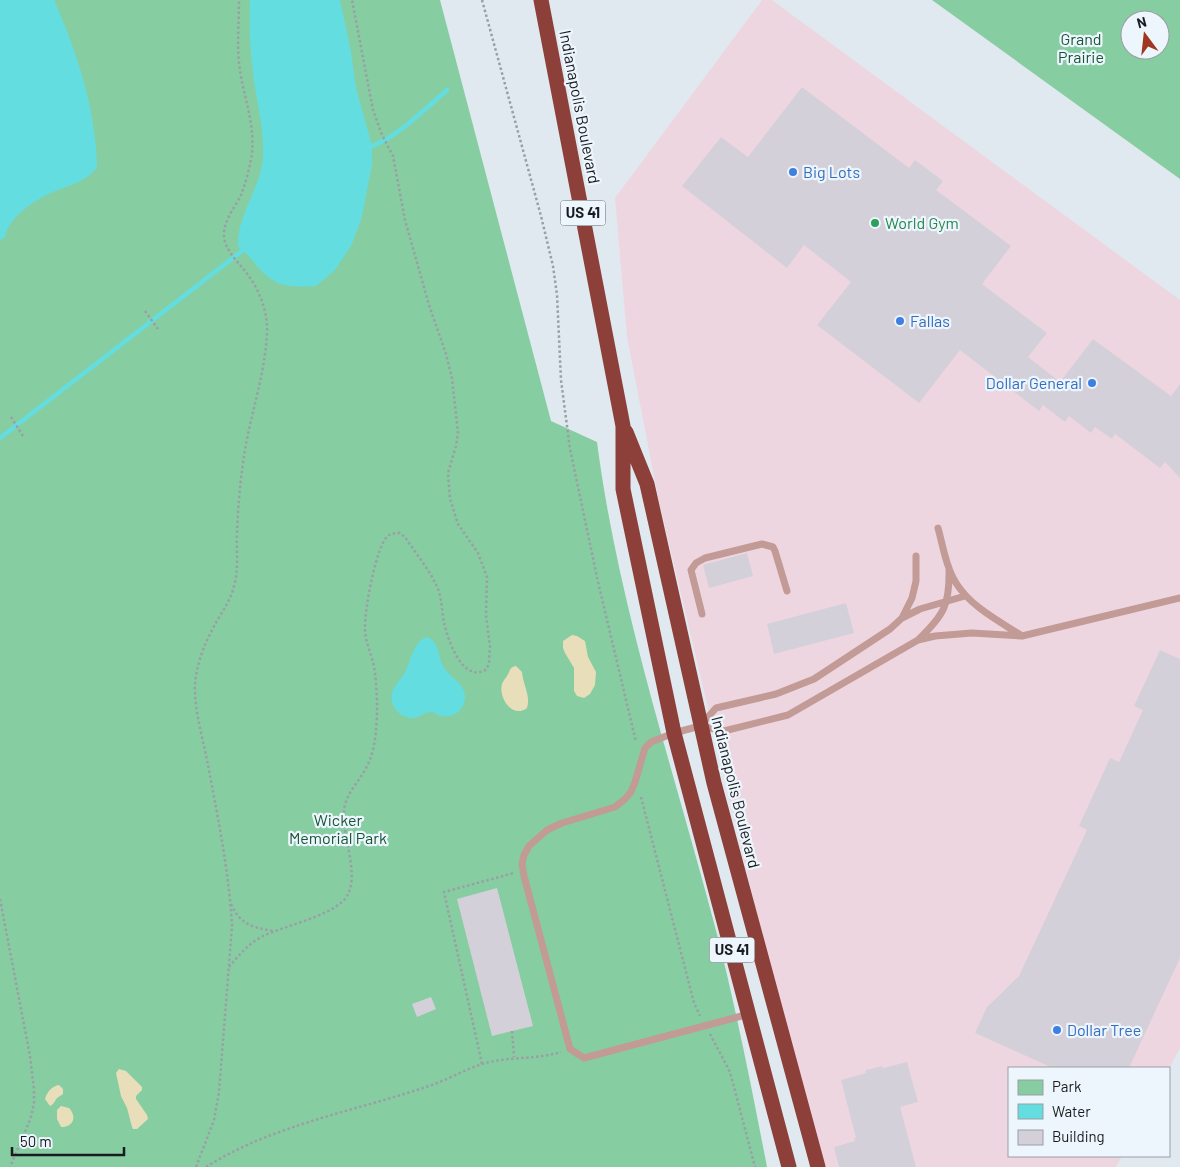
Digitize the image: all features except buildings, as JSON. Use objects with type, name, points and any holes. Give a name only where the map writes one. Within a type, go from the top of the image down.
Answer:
[{"type":"highway","name":"Indianapolis Boulevard","points":[[541,0],[623,426],[623,489],[674,732],[788,1167]]},
{"type":"highway","name":"Indianapolis Boulevard","points":[[623,426],[648,484],[714,783],[818,1167]]},
{"type":"lane","points":[[938,528],[949,568],[955,582],[965,596],[978,607],[1022,636]]},
{"type":"lane","points":[[702,614],[691,570],[696,563],[705,558],[756,545],[768,545],[772,547],[777,555],[787,591]]},
{"type":"lane","points":[[700,726],[716,708],[776,694],[814,679],[890,629],[902,618],[909,607],[915,589],[916,556]]},
{"type":"lane","points":[[749,1014],[584,1058],[570,1049],[523,871],[524,855],[529,846],[547,830],[562,823],[614,807],[625,799],[631,792],[635,782],[645,748],[651,742],[674,732],[700,726],[724,731],[788,715],[918,640],[933,626],[948,600],[949,568]]},
{"type":"lane","points":[[902,618],[948,600],[965,596]]},
{"type":"lane","points":[[918,640],[934,636],[972,633],[1022,636],[1180,598]]},
{"type":"path","points":[[196,1167],[214,1120],[219,1092],[232,926],[214,798],[195,687],[199,659],[231,597],[235,584],[238,517],[244,458],[265,352],[267,319],[256,287],[229,250],[224,235],[225,225],[248,174],[252,153],[251,117],[239,62],[239,0]]},
{"type":"path","points":[[229,966],[262,937],[332,908],[343,901],[349,891],[352,881],[351,865],[343,824],[344,810],[346,800],[372,756],[377,729],[374,666],[365,630],[365,619],[377,558],[389,534],[400,533],[405,536],[432,577],[438,591],[450,642],[464,666],[470,672],[476,674],[482,673],[487,669],[489,662],[490,647],[486,615],[487,577],[478,553],[458,524],[450,499],[448,473],[458,433],[452,378],[404,220],[396,166],[382,136],[373,110],[352,0]]},
{"type":"path","points":[[482,0],[553,266],[557,295],[561,380],[570,449],[598,582],[634,730],[640,764]]},
{"type":"path","points":[[145,311],[158,329]]},
{"type":"path","points":[[10,417],[23,436]]},
{"type":"path","points":[[641,790],[641,798],[694,1002],[730,1072],[755,1167]]},
{"type":"path","points":[[482,1064],[444,892],[523,871]]},
{"type":"path","points":[[0,899],[30,1056],[34,1090],[34,1104],[30,1120],[10,1167]]},
{"type":"path","points":[[230,903],[242,921],[261,929],[276,931]]},
{"type":"path","points":[[512,1031],[514,1057]]},
{"type":"path","points":[[206,1167],[241,1147],[282,1131],[423,1088],[482,1064],[514,1057],[534,1058],[546,1056],[570,1049]]},
{"type":"shaded area","points":[[762,0],[772,0],[1180,300],[1180,1048],[1170,1067],[1008,1067],[1008,1157],[1121,1157],[1116,1167],[825,1167],[767,957],[658,497],[627,337],[615,198]]},
{"type":"green space","name":"Wicker Memorial Park","points":[[0,0],[440,0],[551,421],[597,442],[619,568],[650,691],[718,938],[738,1023],[767,1167],[0,1167]]},
{"type":"green space","name":"Grand Prairie","points":[[932,0],[1180,0],[1180,179]]},
{"type":"sand","points":[[572,635],[585,641],[588,657],[596,672],[595,685],[590,694],[584,698],[577,696],[574,691],[574,668],[563,648],[563,641]]},
{"type":"sand","points":[[516,666],[522,672],[528,699],[527,708],[522,711],[512,709],[504,701],[501,690],[507,675]]},
{"type":"sand","points":[[119,1069],[126,1071],[142,1087],[136,1099],[148,1119],[137,1129],[132,1127],[127,1108],[121,1096],[116,1073]]},
{"type":"sand","points":[[59,1085],[63,1089],[63,1094],[50,1106],[45,1099],[46,1096],[52,1088]]},
{"type":"sand","points":[[61,1106],[69,1108],[73,1114],[73,1120],[65,1127],[61,1127],[57,1119],[57,1110]]},
{"type":"water","points":[[0,0],[54,0],[84,82],[93,124],[97,167],[83,180],[53,192],[31,204],[17,215],[5,237],[0,240]]},
{"type":"water","points":[[250,0],[340,0],[351,52],[356,88],[372,146],[372,165],[361,220],[351,246],[335,270],[316,286],[287,286],[279,284],[259,269],[238,246],[241,222],[259,177],[263,154],[260,113],[251,55]]},
{"type":"water","points":[[428,637],[435,643],[445,669],[463,689],[465,694],[464,704],[453,715],[441,716],[430,712],[409,718],[401,714],[394,707],[392,693],[404,674],[419,642]]},
{"type":"waterway","points":[[372,146],[401,130],[447,90]]},
{"type":"waterway","points":[[0,438],[242,251]]},
{"type":"place","name":"Big Lots","points":[[793,172]]},
{"type":"place","name":"World Gym","points":[[875,223]]},
{"type":"place","name":"Fallas","points":[[900,321]]},
{"type":"place","name":"Dollar General","points":[[1092,383]]},
{"type":"place","name":"Dollar Tree","points":[[1057,1030]]}]
